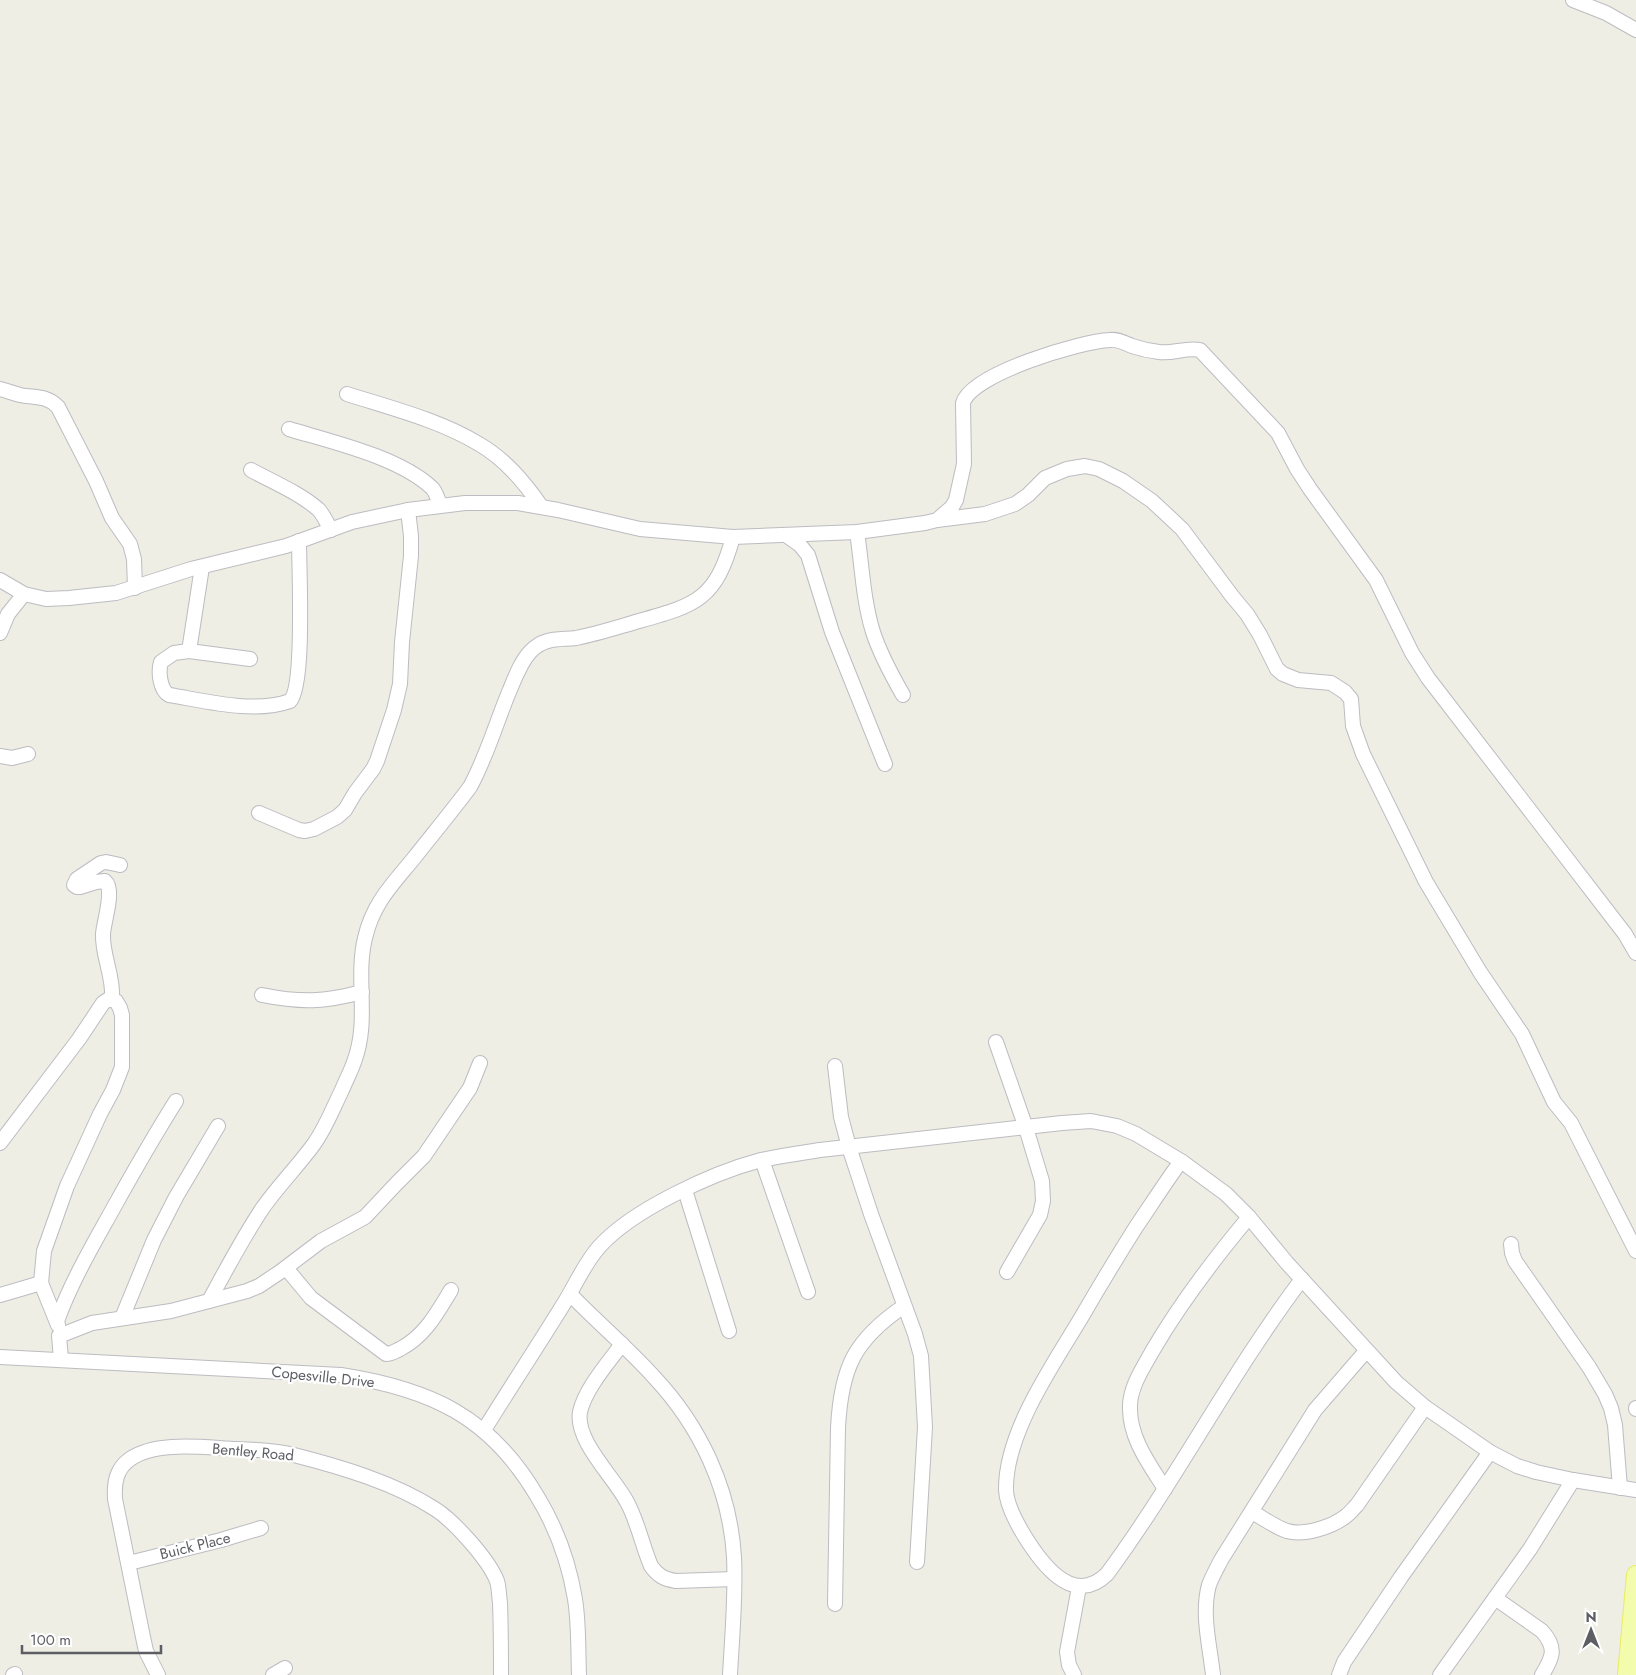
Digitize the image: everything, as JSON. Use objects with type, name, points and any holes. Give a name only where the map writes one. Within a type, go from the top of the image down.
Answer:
[{"type":"main road","points":[[1627,1675],[1636,1575]]},
{"type":"street","points":[[1573,0],[1606,13],[1636,30]]},
{"type":"street","points":[[937,520],[952,507],[959,491],[964,458],[963,403],[966,395],[976,387],[990,378],[1036,358],[1107,340],[1119,340],[1146,350],[1160,352],[1200,350],[1273,426],[1297,469],[1376,580],[1412,653],[1428,678],[1625,934],[1636,953]]},
{"type":"street","points":[[0,389],[19,395],[47,398],[58,407],[96,481],[112,518],[130,544],[134,559],[135,588]]},
{"type":"street","points":[[347,394],[428,420],[480,445],[503,462],[520,478],[541,506]]},
{"type":"street","points":[[289,429],[374,455],[403,469],[432,488],[440,505]]},
{"type":"street","points":[[0,580],[24,594],[58,599],[111,594],[176,574],[261,553],[352,522],[408,510],[464,502],[496,502],[541,506],[640,529],[733,537],[857,532],[985,514],[1010,506],[1028,495],[1045,478],[1067,469],[1085,466],[1099,469],[1123,481],[1152,501],[1182,529],[1247,614],[1277,669],[1283,674],[1298,680],[1331,683],[1352,699],[1353,726],[1363,754],[1426,882],[1480,972],[1522,1034],[1554,1102],[1571,1123],[1636,1251]]},
{"type":"street","points":[[251,470],[308,502],[325,518],[331,530]]},
{"type":"street","points":[[260,812],[299,830],[314,829],[337,817],[345,810],[360,785],[374,769],[394,710],[400,684],[402,642],[411,556],[408,510]]},
{"type":"street","points":[[857,532],[872,626],[888,668],[903,695]]},
{"type":"street","points":[[786,535],[804,549],[808,555],[832,632],[885,764]]},
{"type":"street","points":[[209,1301],[234,1254],[263,1208],[280,1184],[316,1142],[332,1114],[355,1061],[359,1044],[363,1014],[362,954],[374,910],[388,889],[470,787],[479,770],[519,668],[530,652],[553,639],[587,635],[688,606],[707,592],[716,581],[726,563],[733,537]]},
{"type":"street","points":[[250,659],[189,651],[174,653],[161,662],[162,688],[166,693],[238,706],[277,705],[290,701],[295,692],[299,660],[299,541]]},
{"type":"street","points":[[189,651],[202,567]]},
{"type":"street","points":[[0,632],[8,614],[24,594]]},
{"type":"street","points":[[0,756],[12,758],[28,754]]},
{"type":"street","points":[[112,999],[112,978],[103,942],[110,893],[109,885],[107,882],[101,881],[80,887],[74,885],[77,879],[101,863],[106,862],[120,865]]},
{"type":"street","points":[[262,995],[299,1001],[317,1001],[362,992]]},
{"type":"street","points":[[0,1143],[79,1039],[103,1003],[112,999]]},
{"type":"street","points":[[61,1359],[57,1321],[42,1283],[44,1251],[68,1186],[122,1067],[122,1016],[118,1003],[112,999]]},
{"type":"street","points":[[996,1042],[1026,1128],[1042,1181],[1044,1200],[1040,1214],[1008,1272]]},
{"type":"street","points":[[59,1336],[92,1324],[171,1310],[248,1291],[286,1268],[321,1241],[365,1218],[396,1183],[419,1162],[470,1088],[480,1063]]},
{"type":"street","points":[[835,1066],[841,1118],[849,1147],[921,1356],[926,1427],[917,1562]]},
{"type":"street","points":[[57,1321],[85,1257],[149,1144],[176,1101]]},
{"type":"street","points":[[484,1430],[600,1247],[648,1209],[684,1190],[723,1173],[762,1160],[849,1147],[1026,1128],[1062,1122],[1091,1121],[1117,1126],[1151,1142],[1226,1194],[1249,1217],[1366,1351],[1396,1382],[1425,1407],[1490,1452],[1526,1470],[1636,1490]]},
{"type":"street","points":[[122,1318],[154,1240],[176,1197],[218,1126]]},
{"type":"street","points":[[762,1160],[808,1292]]},
{"type":"street","points":[[1181,1161],[1110,1268],[1038,1390],[1013,1448],[1006,1489],[1010,1510],[1044,1565],[1060,1579],[1079,1587],[1097,1582],[1108,1574],[1129,1545],[1274,1316],[1302,1279]]},
{"type":"street","points":[[684,1190],[729,1331]]},
{"type":"street","points":[[1165,1489],[1143,1453],[1131,1422],[1130,1402],[1133,1389],[1146,1362],[1179,1308],[1249,1217]]},
{"type":"street","points":[[1511,1244],[1515,1261],[1589,1367],[1605,1394],[1615,1424],[1620,1488]]},
{"type":"street","points":[[286,1268],[310,1298],[386,1354],[393,1353],[412,1343],[436,1317],[451,1290]]},
{"type":"street","points":[[0,1294],[42,1283]]},
{"type":"street","points":[[570,1294],[654,1376],[696,1430],[704,1445],[728,1512],[734,1556],[730,1675]]},
{"type":"street","points":[[835,1604],[838,1428],[839,1404],[843,1382],[852,1359],[874,1328],[904,1306]]},
{"type":"street","points":[[622,1344],[602,1370],[584,1402],[580,1412],[583,1434],[628,1503],[651,1566],[655,1572],[666,1579],[676,1581],[734,1579]]},
{"type":"street","points":[[1213,1675],[1206,1607],[1210,1583],[1221,1560],[1315,1410],[1366,1351]]},
{"type":"street","name":"Copesville Drive","points":[[0,1357],[341,1375],[371,1380],[413,1392],[442,1404],[484,1430],[498,1443],[524,1474],[543,1506],[565,1556],[575,1600],[579,1675]]},
{"type":"street","points":[[1252,1512],[1291,1532],[1313,1530],[1341,1520],[1357,1505],[1425,1407]]},
{"type":"street","name":"Bentley Road","points":[[158,1675],[144,1644],[114,1488],[118,1472],[129,1459],[149,1451],[174,1447],[272,1451],[301,1456],[368,1477],[436,1510],[450,1521],[491,1569],[498,1583],[501,1675]]},
{"type":"street","points":[[1339,1675],[1344,1662],[1401,1577],[1490,1452]]},
{"type":"street","points":[[1440,1675],[1539,1536],[1573,1480]]},
{"type":"street","name":"Buick Place","points":[[129,1563],[222,1540],[261,1528]]},
{"type":"street","points":[[1074,1675],[1069,1665],[1067,1652],[1079,1587]]},
{"type":"street","points":[[1494,1598],[1542,1631],[1548,1638],[1552,1647],[1552,1657],[1542,1675]]}]
